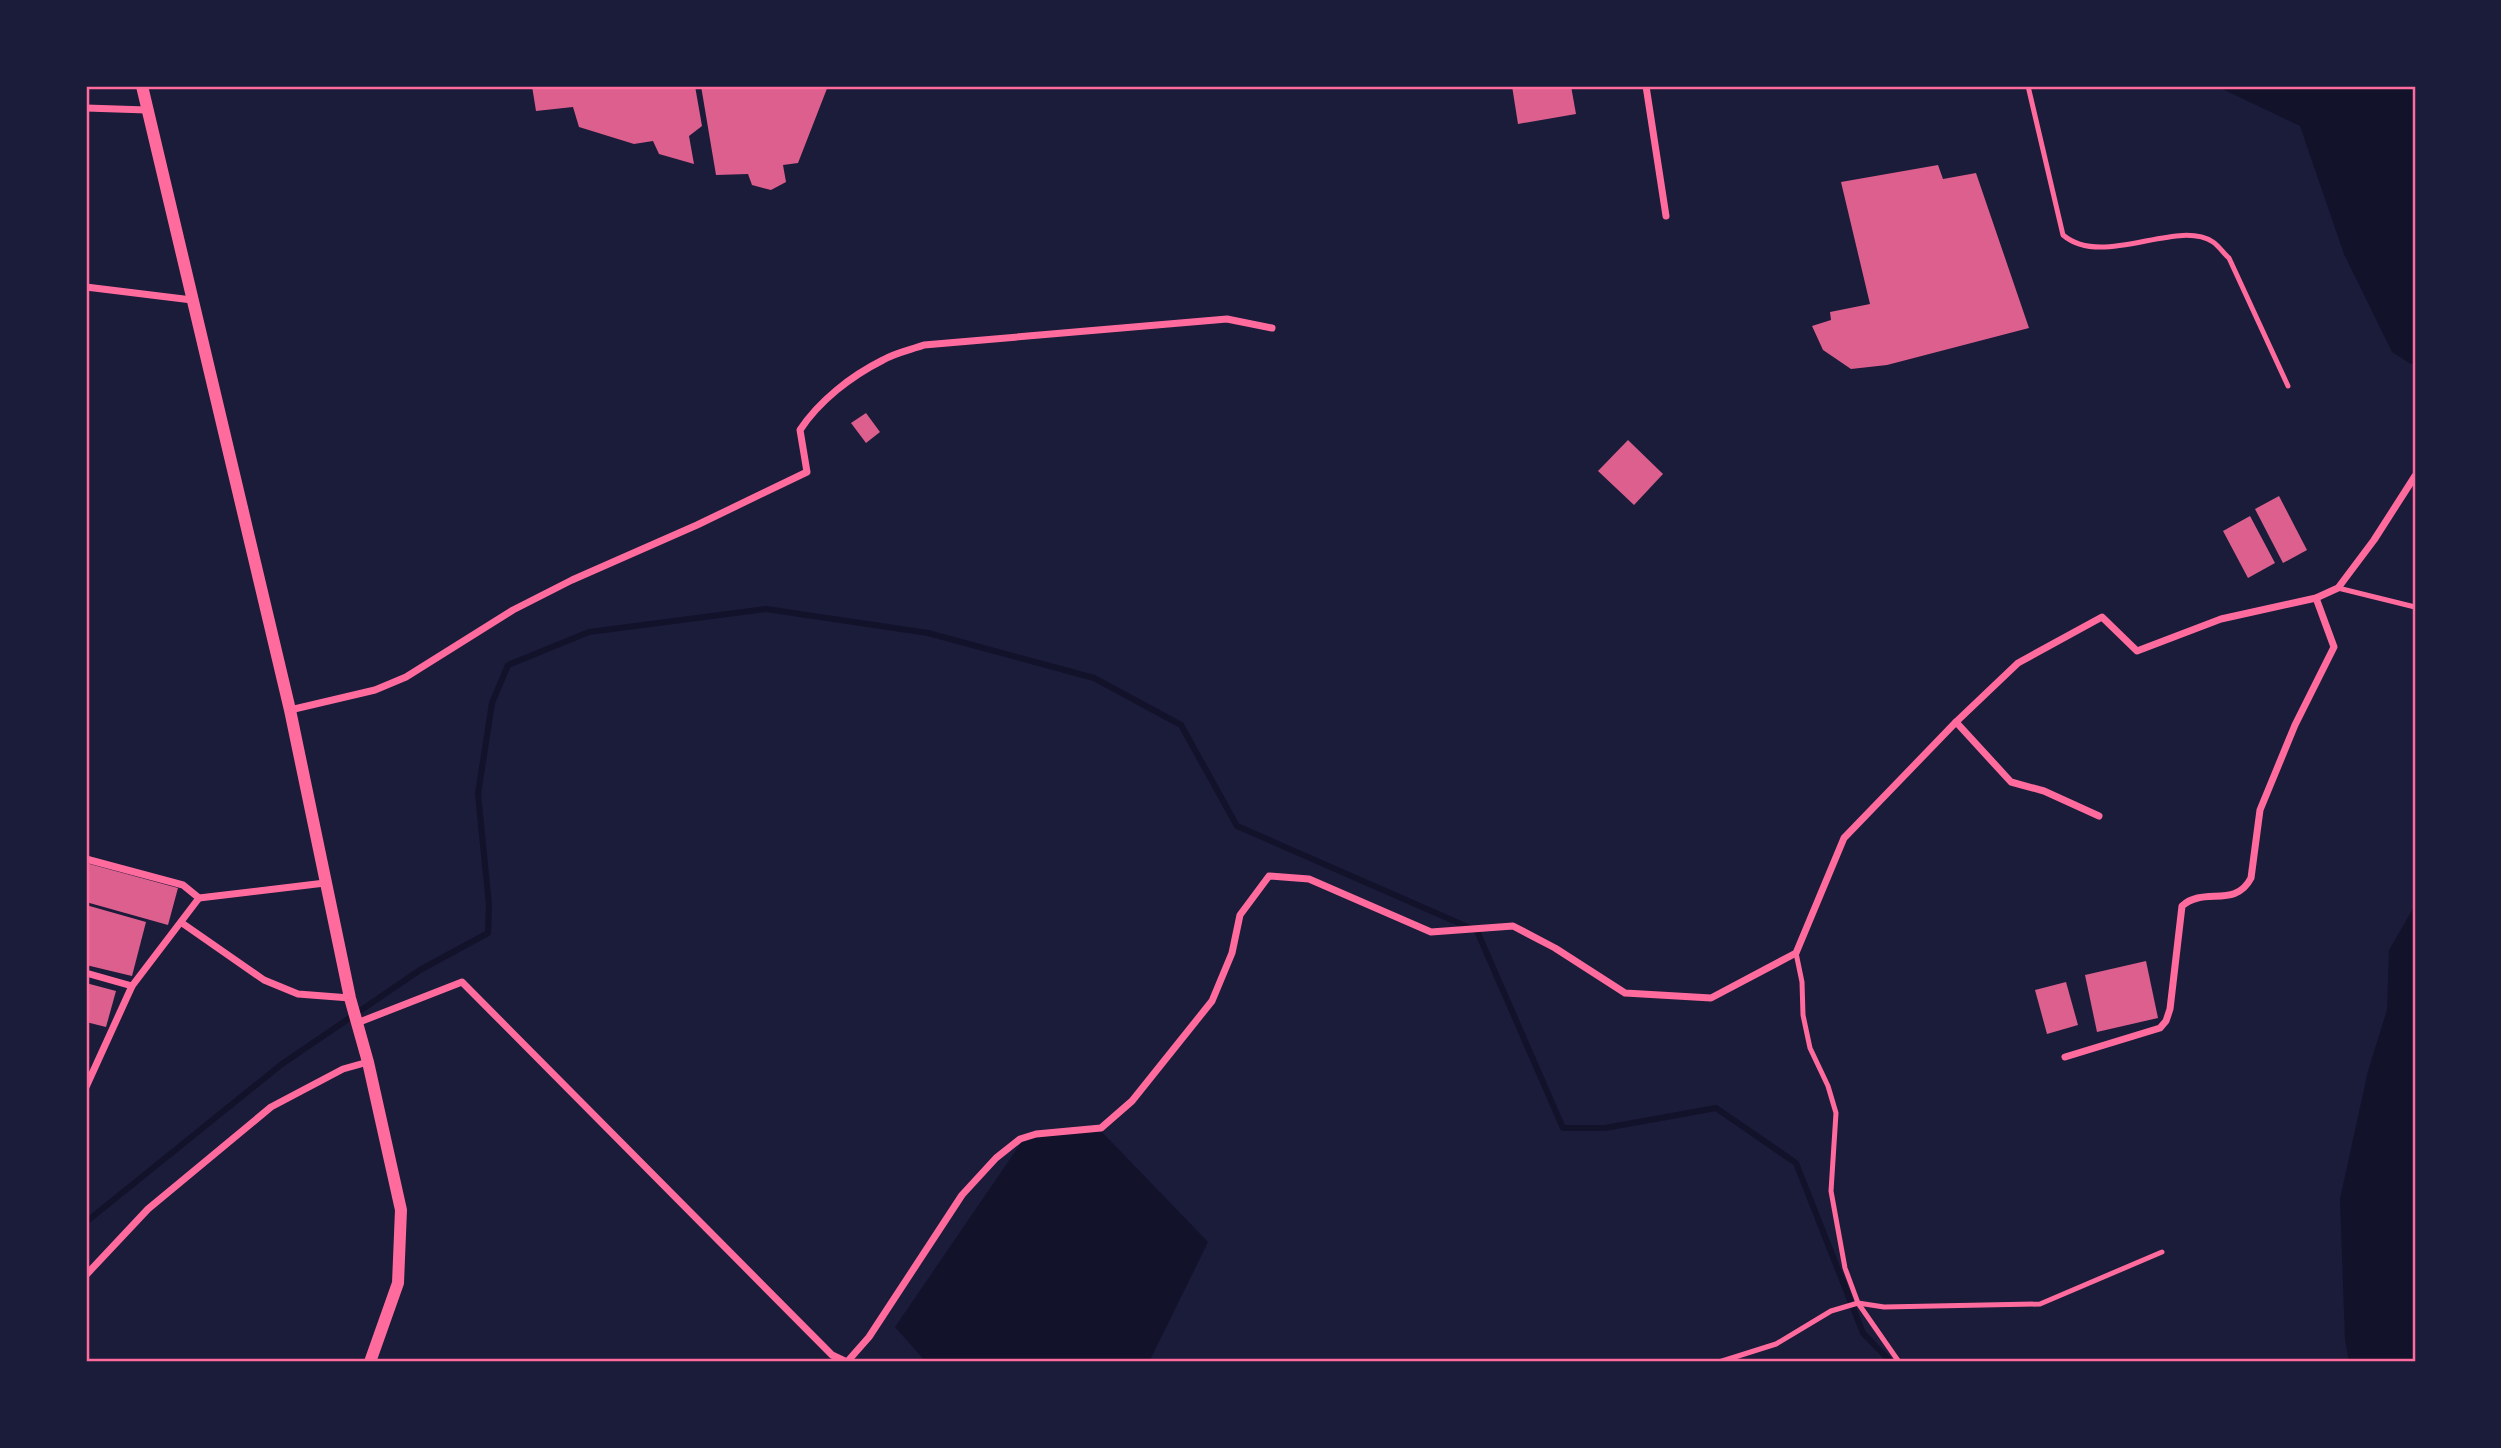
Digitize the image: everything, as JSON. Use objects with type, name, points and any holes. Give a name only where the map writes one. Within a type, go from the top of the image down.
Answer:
[{"type":"street","points":[[142,86],[290,710],[350,998],[368,1062],[401,1210],[398,1283],[369,1362]]},
{"type":"street","points":[[1646,86],[1666,216]]},
{"type":"street","points":[[86,108],[146,110]]},
{"type":"street","points":[[86,287],[192,300]]},
{"type":"street","points":[[290,710],[375,690],[406,677],[513,610],[807,472],[800,430],[808,417],[835,391],[884,359],[924,345],[1227,319],[1272,328]]},
{"type":"street","points":[[357,1023],[462,982],[832,1355],[847,1362],[869,1337],[962,1195],[996,1158],[1020,1139],[1036,1134],[1101,1128],[1132,1101],[1212,1001],[1232,953],[1240,915],[1269,876],[1309,879],[1431,933],[1513,926],[1555,948],[1625,993],[1711,998],[1796,953],[1844,838],[1956,722],[2018,663],[2102,617],[2137,650],[2221,619],[2316,598],[2338,588],[2374,540],[2415,476]]},
{"type":"street","points":[[2065,1057],[2160,1028],[2170,1009],[2182,906],[2188,900],[2198,897],[2234,895],[2247,884],[2260,810],[2295,725],[2334,647],[2316,598]]},
{"type":"street","points":[[1956,722],[2011,782],[2044,791],[2099,816]]},
{"type":"street","points":[[86,859],[183,885],[199,898],[325,883]]},
{"type":"street","points":[[86,1087],[132,986],[199,898]]},
{"type":"street","points":[[182,923],[264,980],[298,994],[350,998]]},
{"type":"street","points":[[86,973],[132,986]]},
{"type":"street","points":[[86,1275],[148,1209],[271,1107],[343,1069],[368,1062]]},
{"type":"lane","points":[[2028,86],[2063,235],[2073,244],[2093,248],[2189,236],[2213,242],[2229,258],[2288,386]]},
{"type":"lane","points":[[2338,588],[2415,607]]},
{"type":"lane","points":[[1796,953],[1802,982],[1802,1015],[1810,1048],[1828,1086],[1836,1113],[1831,1191],[1845,1268],[1858,1303],[1899,1362]]},
{"type":"lane","points":[[1719,1362],[1776,1344],[1832,1311],[1858,1303],[1884,1307],[2040,1304],[2162,1252]]},
{"type":"shaded area","points":[[2216,86],[2415,86],[2415,364],[2392,352],[2344,254],[2300,126]]},
{"type":"shaded area","points":[[2415,905],[2415,1362],[2349,1362],[2345,1340],[2340,1199],[2368,1071],[2387,1010],[2389,950]]},
{"type":"shaded area","points":[[1099,1129],[1208,1242],[1149,1362],[926,1362],[895,1327],[1023,1140]]},
{"type":"building","points":[[532,86],[695,86],[702,126],[689,136],[694,164],[659,154],[653,141],[634,144],[579,127],[573,107],[536,111]]},
{"type":"building","points":[[701,86],[828,86],[798,163],[783,165],[786,182],[771,190],[752,185],[748,174],[716,175]]},
{"type":"building","points":[[1512,86],[1571,86],[1576,114],[1518,124]]},
{"type":"building","points":[[1938,165],[1943,179],[1976,173],[2029,328],[1887,365],[1851,369],[1823,350],[1812,326],[1831,320],[1830,312],[1870,304],[1841,182]]},
{"type":"building","points":[[866,413],[880,432],[866,443],[851,423]]},
{"type":"building","points":[[1628,440],[1663,474],[1634,505],[1598,471]]},
{"type":"building","points":[[2279,496],[2307,550],[2283,563],[2255,509]]},
{"type":"building","points":[[2250,516],[2275,563],[2248,578],[2223,531]]},
{"type":"building","points":[[86,863],[178,888],[168,925],[86,902]]},
{"type":"building","points":[[86,905],[146,922],[132,976],[86,965]]},
{"type":"building","points":[[2146,961],[2158,1018],[2097,1032],[2085,975]]},
{"type":"building","points":[[2066,982],[2078,1025],[2047,1034],[2035,990]]},
{"type":"building","points":[[86,983],[116,991],[106,1027],[86,1022]]},
{"type":"waterway","points":[[86,1222],[282,1064],[420,970],[488,933],[489,905],[478,794],[492,703],[508,665],[589,632],[766,609],[928,633],[1094,678],[1181,725],[1237,826],[1477,931],[1563,1128],[1605,1128],[1716,1108],[1796,1163],[1863,1333],[1891,1362]]}]
